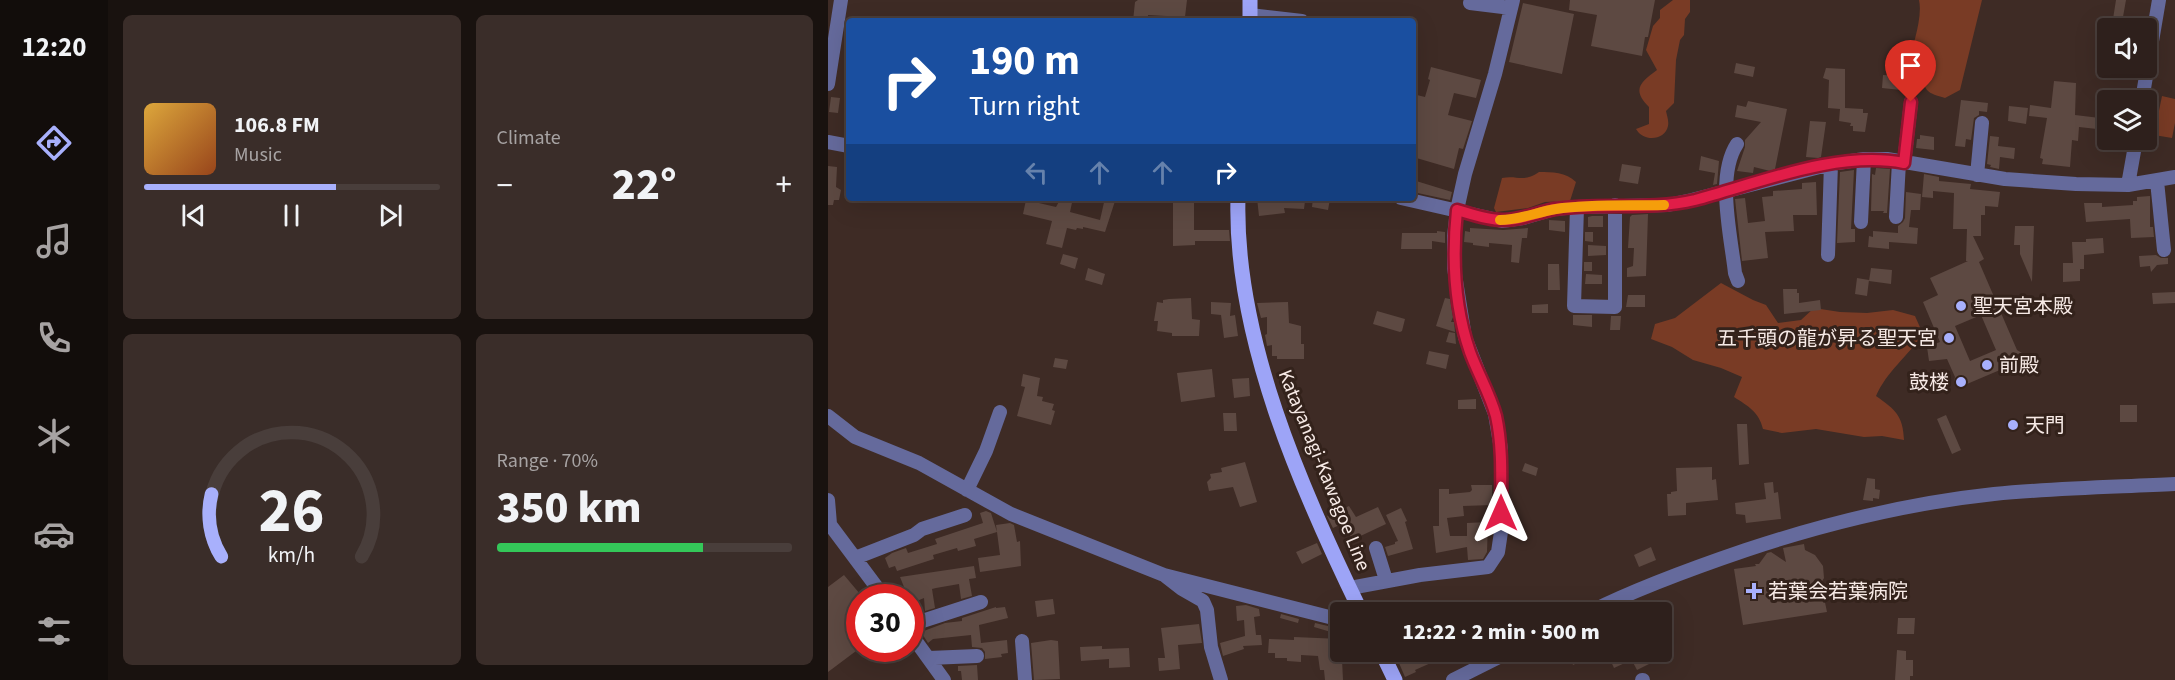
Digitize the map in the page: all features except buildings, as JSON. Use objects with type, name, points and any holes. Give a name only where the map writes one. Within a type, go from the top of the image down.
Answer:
[{"type":"main road","name":"Katayanagi-Kawagoe Line","points":[[1238,201],[1242,269],[1247,307],[1265,382],[1300,474],[1356,602]]},
{"type":"main road","points":[[1386,662],[1395,680]]},
{"type":"street","points":[[828,84],[841,0]]},
{"type":"street","points":[[2144,90],[2159,0]]},
{"type":"street","points":[[1350,588],[1386,580],[1488,567],[1498,552],[1501,521],[1500,436],[1495,414],[1465,337],[1454,268],[1457,210],[1512,4],[1470,3]]},
{"type":"street","points":[[1250,12],[1285,18]]},
{"type":"street","points":[[1896,216],[1911,102]]},
{"type":"street","points":[[1977,175],[1982,123]]},
{"type":"street","points":[[828,142],[846,145]]},
{"type":"street","points":[[1737,144],[1731,153],[1726,191],[1735,273],[1738,281]]},
{"type":"street","points":[[2128,185],[2134,150]]},
{"type":"street","points":[[1415,201],[1502,220],[1523,218],[1554,209],[1576,207],[1668,205],[1831,164],[1864,159],[1902,162],[1977,175],[2076,184],[2128,185],[2175,177]]},
{"type":"street","points":[[1861,222],[1864,159]]},
{"type":"street","points":[[1828,255],[1831,164]]},
{"type":"street","points":[[2157,181],[2164,250]]},
{"type":"street","points":[[1576,207],[1574,306],[1615,307],[1615,205]]},
{"type":"street","points":[[967,490],[1000,412]]},
{"type":"street","points":[[828,416],[855,437],[919,463],[1011,514],[1164,574],[1330,617]]},
{"type":"street","points":[[1610,602],[1701,565],[1798,533],[1886,511],[1992,494],[2175,484]]},
{"type":"street","points":[[828,500],[829,523],[874,584]]},
{"type":"street","points":[[855,558],[965,515]]},
{"type":"street","points":[[1376,548],[1386,580]]},
{"type":"street","points":[[1164,574],[1182,590],[1203,601],[1207,610],[1207,629],[1211,647],[1221,680]]},
{"type":"street","points":[[924,620],[981,602]]},
{"type":"street","points":[[1022,641],[1025,680]]},
{"type":"street","points":[[924,651],[944,680]]},
{"type":"street","points":[[929,658],[976,656]]},
{"type":"street","points":[[1453,680],[1489,662]]},
{"type":"shaded area","points":[[1673,0],[1690,0],[1690,12],[1685,19],[1684,35],[1680,40],[1676,60],[1674,103],[1666,111],[1668,126],[1666,131],[1658,137],[1648,138],[1636,129],[1649,124],[1649,107],[1640,95],[1640,86],[1657,70],[1646,50],[1653,26],[1660,18],[1660,10]]},
{"type":"shaded area","points":[[1919,0],[1982,0],[1960,90],[1945,98],[1928,91],[1922,73],[1913,72],[1908,66],[1918,24]]},
{"type":"shaded area","points":[[2162,96],[2175,99],[2175,123],[2172,138],[2157,136],[2157,120]]},
{"type":"shaded area","points":[[1539,172],[1563,174],[1576,182],[1570,201],[1545,202],[1528,208],[1496,212],[1494,208],[1502,178],[1524,178]]},
{"type":"shaded area","points":[[1721,283],[1766,305],[1778,323],[1801,320],[1814,308],[1867,313],[1893,310],[1915,316],[1923,334],[1892,371],[1876,396],[1897,414],[1902,425],[1904,440],[1882,436],[1864,437],[1816,429],[1782,433],[1763,429],[1756,414],[1734,397],[1742,377],[1693,360],[1672,347],[1651,339],[1655,324],[1675,318]]},
{"type":"slow traffic","points":[[1500,220],[1523,218],[1554,209],[1664,205]]},
{"type":"place","name":"聖天宮本殿","points":[[1961,306]]},
{"type":"place","name":"五千頭の龍が昇る聖天宮","points":[[1949,338]]},
{"type":"place","name":"前殿","points":[[1987,365]]},
{"type":"place","name":"鼓楼","points":[[1961,382]]},
{"type":"place","name":"天門","points":[[2013,425]]},
{"type":"place","name":"若葉会若葉病院","points":[[1754,591]]},
{"type":"route","points":[[1501,513],[1500,436],[1495,414],[1465,337],[1460,311],[1454,268],[1457,210],[1502,220],[1523,218],[1554,209],[1576,207],[1668,205],[1851,160],[1887,159],[1904,163],[1911,102]]}]
